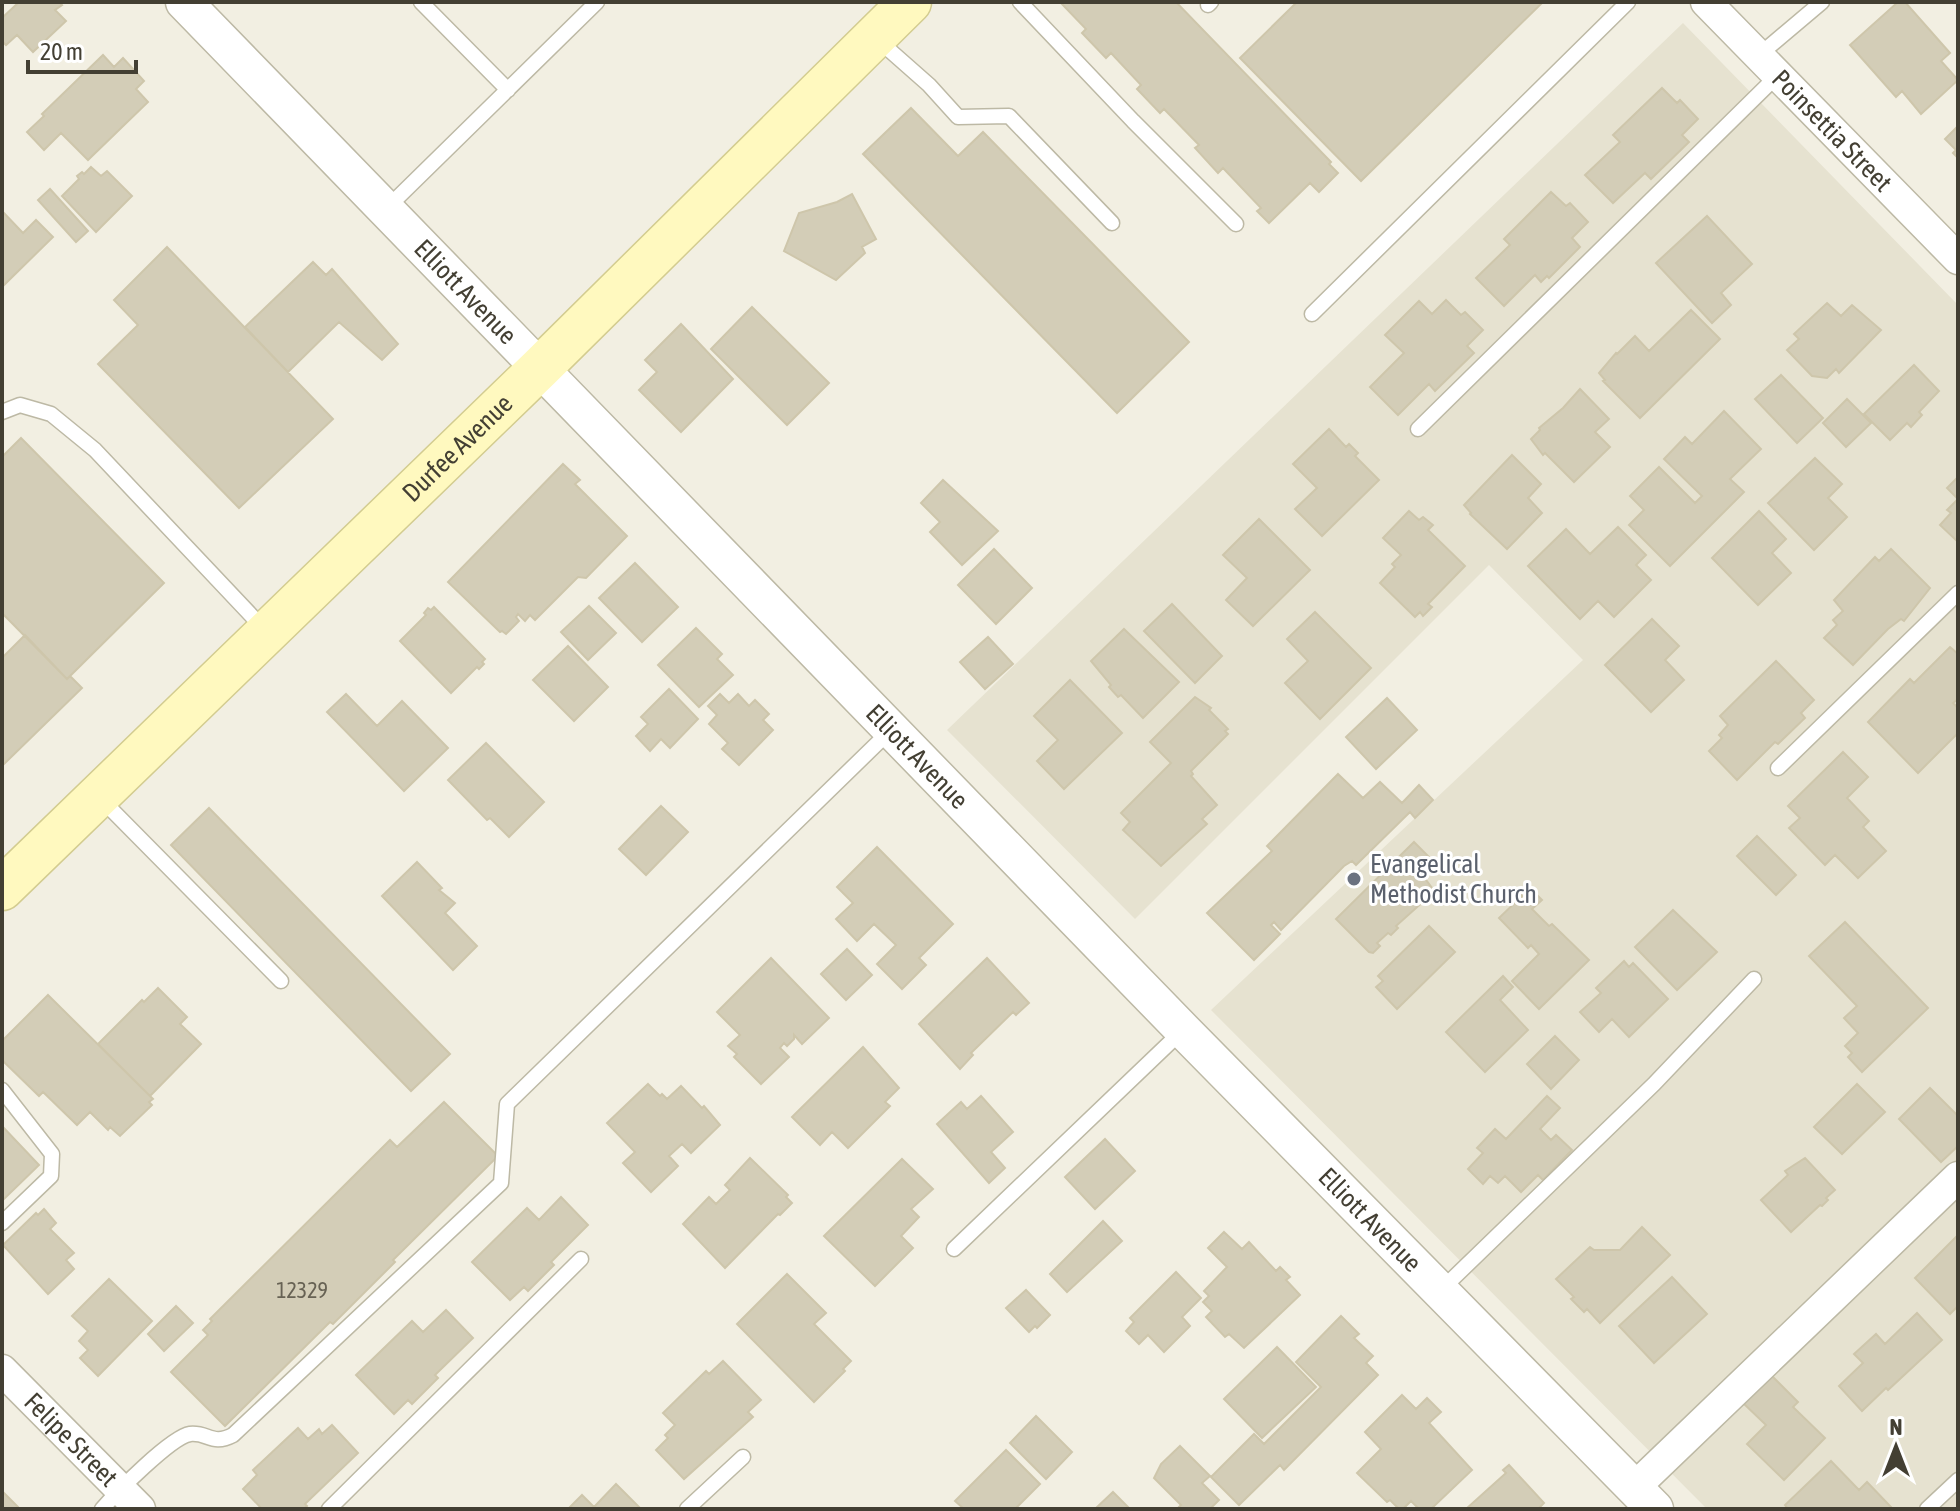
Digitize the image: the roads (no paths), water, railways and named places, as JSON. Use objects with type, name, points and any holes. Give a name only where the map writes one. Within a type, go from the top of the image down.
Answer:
[{"type":"main road","name":"Durfee Avenue","points":[[7,875],[98,795],[267,632],[540,368],[910,2]]},
{"type":"street","name":"Elliott Avenue","points":[[184,2],[1183,1030],[1644,1498]]},
{"type":"street","name":"Poinsettia Street","points":[[1706,2],[1958,259]]},
{"type":"street","points":[[1644,1498],[1958,1177]]},
{"type":"street","name":"Felipe Street","points":[[2,1370],[121,1502]]},
{"type":"lane","points":[[421,2],[508,90]]},
{"type":"lane","points":[[385,209],[597,2]]},
{"type":"lane","points":[[1020,2],[1236,224]]},
{"type":"lane","points":[[1312,314],[1628,2]]},
{"type":"lane","points":[[1418,429],[1768,66],[1822,2]]},
{"type":"lane","points":[[875,37],[929,85],[958,117],[1009,116],[1112,223]]},
{"type":"lane","points":[[2,412],[20,405],[51,414],[95,450],[267,632]]},
{"type":"lane","points":[[1778,768],[1958,593]]},
{"type":"lane","points":[[121,1502],[180,1438],[197,1435],[218,1441],[233,1435],[501,1183],[507,1104],[892,729]]},
{"type":"lane","points":[[98,795],[281,981]]},
{"type":"lane","points":[[1441,1290],[1654,1084],[1754,979]]},
{"type":"lane","points":[[954,1249],[1183,1030]]},
{"type":"lane","points":[[2,1090],[52,1154],[51,1176],[2,1223]]},
{"type":"lane","points":[[329,1509],[581,1259]]},
{"type":"lane","points":[[687,1509],[743,1457]]},
{"type":"lane","points":[[1927,1509],[1958,1480]]},
{"type":"place","name":"Evangelical Methodist Church","points":[[1354,879]]}]
